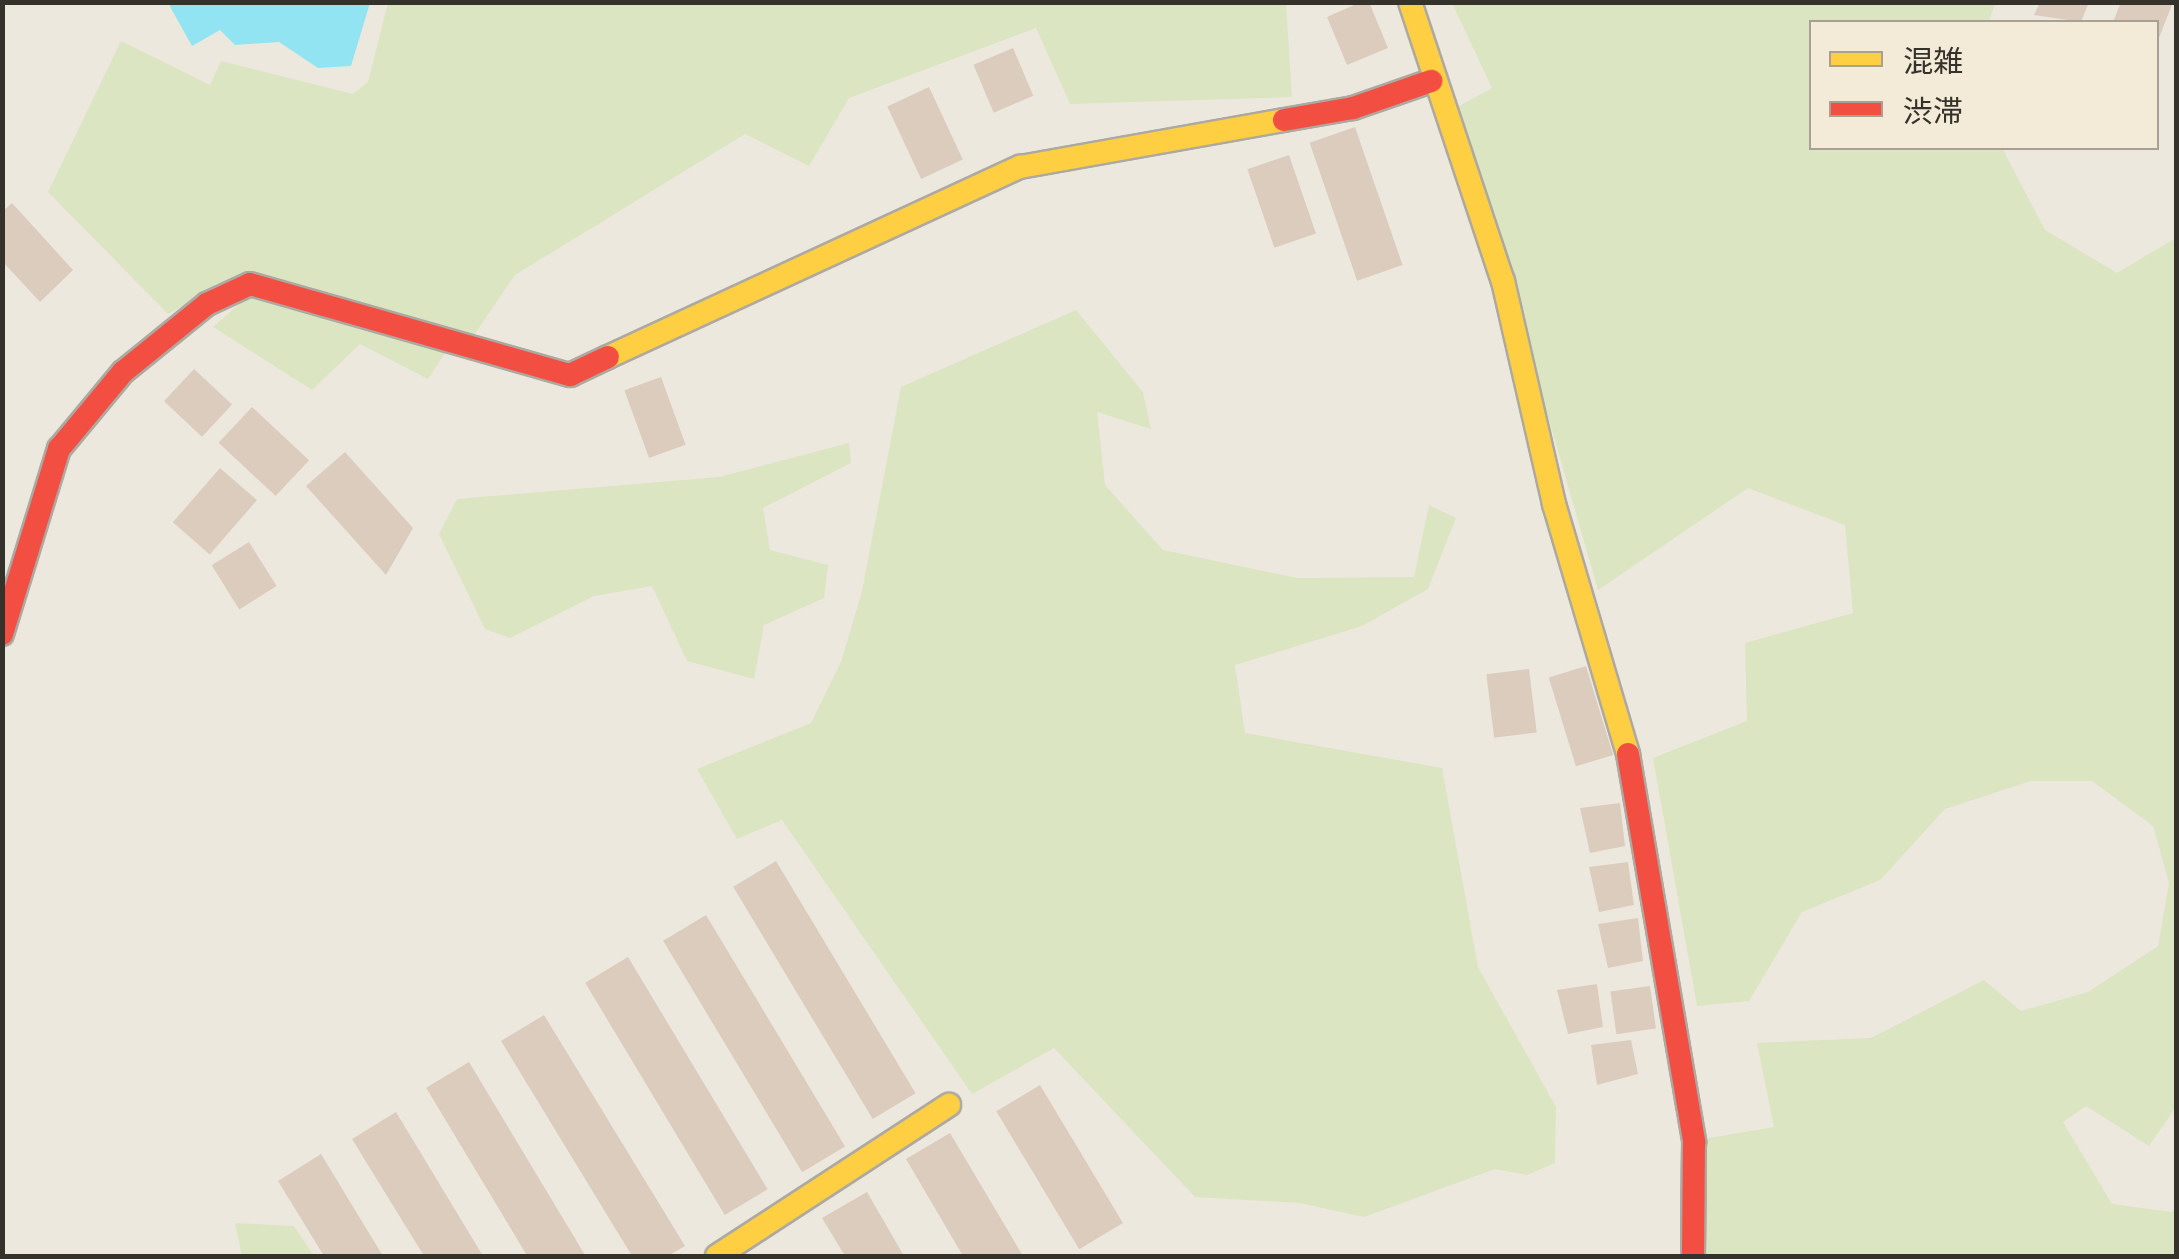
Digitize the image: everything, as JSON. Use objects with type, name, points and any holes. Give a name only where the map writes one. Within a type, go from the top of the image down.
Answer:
[{"type":"street","points":[[1410,2],[1431,81],[1503,281],[1554,504],[1630,759],[1694,1142],[1693,1256]]},
{"type":"street","points":[[2,634],[60,449],[123,372],[207,304],[250,284],[570,375],[1020,166],[1353,108],[1431,81]]},
{"type":"street","points":[[717,1256],[949,1106]]},
{"type":"green space","points":[[388,3],[1286,3],[1292,97],[1070,104],[1036,28],[849,98],[809,166],[745,134],[515,275],[472,338],[247,271],[168,314],[48,192],[121,41],[210,85],[221,61],[353,94],[368,82]]},
{"type":"green space","points":[[1452,3],[1995,3],[1990,20],[1809,20],[1809,150],[2003,150],[2045,230],[2117,273],[2176,238],[2176,1107],[2149,1146],[2086,1106],[2063,1122],[2112,1204],[2172,1212],[2176,1205],[2176,1256],[1706,1256],[1703,1139],[1774,1127],[1757,1043],[1871,1038],[1984,980],[2021,1011],[2088,992],[2158,946],[2169,883],[2153,826],[2092,781],[2031,781],[1945,809],[1880,880],[1802,912],[1749,1001],[1697,1006],[1653,758],[1747,721],[1745,643],[1853,613],[1845,525],[1748,488],[1598,590],[1459,106],[1492,88]]},
{"type":"green space","points":[[253,292],[447,350],[428,379],[360,344],[312,390],[213,327]]},
{"type":"green space","points":[[1076,310],[1143,392],[1151,429],[1097,412],[1105,485],[1163,550],[1297,578],[1414,577],[1429,505],[1456,518],[1428,589],[1362,626],[1235,665],[1245,733],[1442,768],[1478,967],[1556,1107],[1555,1163],[1527,1175],[1495,1169],[1364,1217],[1300,1203],[1195,1197],[1054,1048],[972,1094],[782,820],[737,839],[697,769],[811,723],[841,662],[862,591],[901,387]]},
{"type":"green space","points":[[849,443],[851,463],[763,508],[770,550],[828,565],[824,598],[764,625],[754,679],[687,661],[652,586],[594,596],[510,638],[485,629],[439,534],[457,499],[719,477]]},
{"type":"green space","points":[[235,1223],[294,1226],[314,1256],[242,1256]]},
{"type":"water","points":[[168,3],[370,3],[351,66],[318,68],[279,42],[235,45],[220,30],[192,46]]},
{"type":"building","points":[[1369,2],[1388,48],[1347,65],[1327,17]]},
{"type":"building","points":[[2040,2],[2089,2],[2082,20],[2034,15]]},
{"type":"building","points":[[2121,2],[2173,2],[2159,38],[2159,20],[2114,20]]},
{"type":"building","points":[[1013,48],[1033,96],[994,113],[973,65]]},
{"type":"building","points":[[929,87],[963,160],[921,179],[887,106]]},
{"type":"building","points":[[1355,127],[1403,265],[1357,281],[1310,143]]},
{"type":"building","points":[[1289,155],[1316,233],[1274,248],[1247,169]]},
{"type":"building","points":[[12,203],[73,270],[40,302],[2,261],[2,212]]},
{"type":"building","points":[[194,369],[232,404],[202,437],[164,401]]},
{"type":"building","points":[[661,377],[686,445],[649,458],[624,390]]},
{"type":"building","points":[[252,407],[309,460],[276,496],[219,443]]},
{"type":"building","points":[[345,452],[413,528],[386,575],[306,486]]},
{"type":"building","points":[[220,468],[257,500],[210,554],[173,522]]},
{"type":"building","points":[[249,542],[277,586],[239,609],[212,565]]},
{"type":"building","points":[[1586,666],[1613,755],[1576,766],[1549,677]]},
{"type":"building","points":[[1529,669],[1537,733],[1494,738],[1486,674]]},
{"type":"building","points":[[1620,803],[1625,846],[1590,853],[1580,808]]},
{"type":"building","points":[[776,861],[916,1093],[873,1119],[733,887]]},
{"type":"building","points":[[1628,862],[1634,905],[1599,912],[1589,867]]},
{"type":"building","points":[[706,915],[845,1146],[802,1172],[663,941]]},
{"type":"building","points":[[1638,918],[1643,961],[1608,968],[1598,924]]},
{"type":"building","points":[[628,957],[768,1189],[725,1215],[585,983]]},
{"type":"building","points":[[1597,984],[1603,1027],[1568,1034],[1557,990]]},
{"type":"building","points":[[1650,986],[1656,1029],[1616,1034],[1610,992]]},
{"type":"building","points":[[544,1015],[685,1246],[668,1256],[632,1256],[501,1041]]},
{"type":"building","points":[[1631,1040],[1638,1074],[1597,1085],[1591,1045]]},
{"type":"building","points":[[469,1062],[586,1256],[527,1256],[426,1088]]},
{"type":"building","points":[[1040,1085],[1123,1223],[1079,1249],[996,1111]]},
{"type":"building","points":[[396,1112],[483,1256],[424,1256],[352,1139]]},
{"type":"building","points":[[950,1133],[1023,1256],[963,1256],[906,1159]]},
{"type":"building","points":[[321,1154],[383,1256],[324,1256],[278,1181]]},
{"type":"building","points":[[867,1192],[904,1256],[845,1256],[822,1218]]},
{"type":"traffic: slow","points":[[1410,2],[1503,281],[1554,504],[1628,754]]},
{"type":"traffic: slow","points":[[608,357],[1020,167],[1284,120]]},
{"type":"traffic: slow","points":[[717,1256],[949,1105]]},
{"type":"traffic: jam","points":[[1284,120],[1353,108],[1431,81]]},
{"type":"traffic: jam","points":[[2,634],[59,449],[123,372],[207,304],[250,284],[570,375],[608,357]]},
{"type":"traffic: jam","points":[[1628,754],[1694,1142],[1693,1256]]}]
